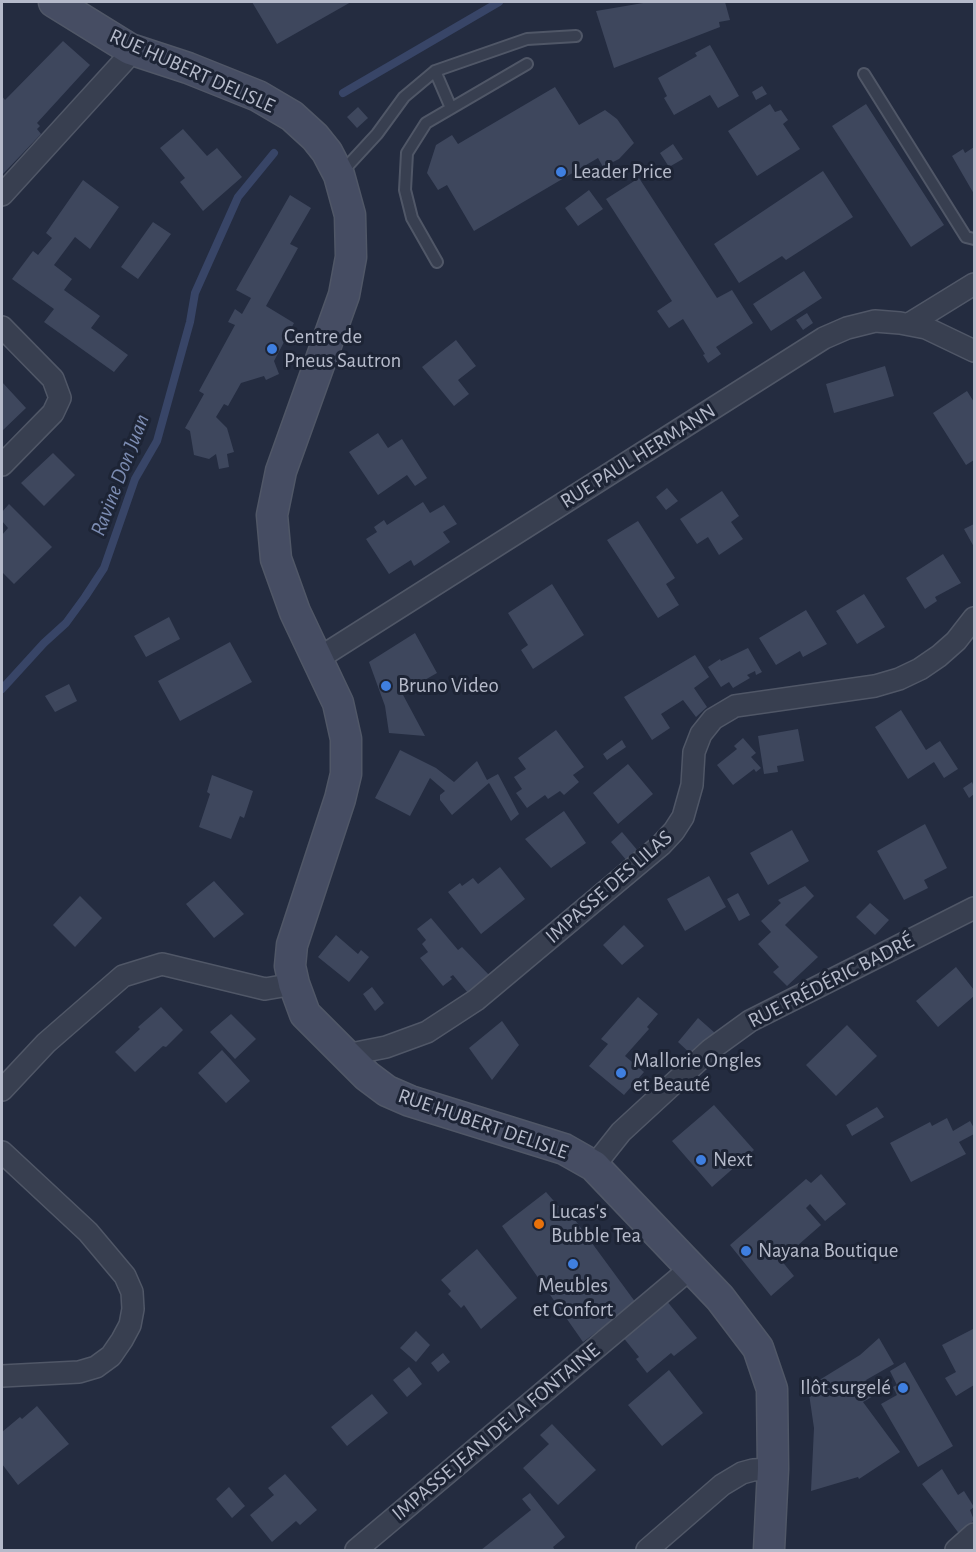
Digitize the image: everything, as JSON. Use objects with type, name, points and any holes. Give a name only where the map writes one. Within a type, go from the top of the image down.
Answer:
[{"type":"main road","name":"RUE HUBERT DELISLE","points":[[54,2],[130,49],[188,68],[258,96],[292,116],[315,137],[327,152],[339,175],[350,215],[351,256],[344,295],[281,471],[272,515],[276,559],[295,612],[338,703],[346,738],[346,774],[340,799],[292,945],[290,966],[305,1014],[346,1055],[387,1091],[410,1101],[564,1149],[594,1166],[720,1298],[758,1348],[772,1389],[773,1469],[770,1551]]},
{"type":"street","points":[[2,195],[124,61],[130,49]]},
{"type":"street","points":[[909,324],[975,284]]},
{"type":"street","name":"RUE PAUL HERMANN","points":[[316,660],[824,338],[848,327],[875,321],[926,328],[975,351]]},
{"type":"street","points":[[2,327],[53,379],[60,398],[53,412],[2,465]]},
{"type":"street","name":"IMPASSE DES LILAS","points":[[346,1055],[386,1047],[427,1032],[476,1000],[661,845],[683,817],[692,785],[694,752],[701,734],[713,719],[735,706],[875,686],[899,679],[939,656],[975,618]]},
{"type":"street","name":"RUE FRÉDÉRIC BADRÉ","points":[[594,1166],[621,1132],[710,1050],[750,1021],[975,908]]},
{"type":"street","points":[[2,1090],[46,1043],[123,976],[162,964],[265,989],[294,984]]},
{"type":"street","points":[[2,1152],[88,1232],[125,1276],[132,1292],[133,1309],[130,1325],[122,1340],[111,1356],[96,1366],[79,1372],[2,1377]]},
{"type":"street","name":"IMPASSE JEAN DE LA FONTAINE","points":[[356,1551],[691,1268]]},
{"type":"street","points":[[647,1551],[722,1485],[742,1473],[773,1469]]},
{"type":"street","points":[[956,1551],[975,1534]]},
{"type":"lane","points":[[339,175],[377,134],[404,97],[435,71],[528,39],[576,36]]},
{"type":"lane","points":[[437,262],[412,218],[405,190],[407,153],[426,123],[528,64]]},
{"type":"lane","points":[[435,71],[451,108]]},
{"type":"lane","points":[[864,74],[966,237],[975,239]]},
{"type":"building","points":[[252,2],[351,2],[277,44]]},
{"type":"building","points":[[649,2],[725,2],[730,20],[719,22],[720,27],[614,68],[596,11]]},
{"type":"building","points":[[63,41],[90,65],[37,123],[40,126],[37,129],[41,134],[2,175],[2,96],[5,100]]},
{"type":"building","points":[[710,45],[739,96],[718,108],[710,95],[674,115],[664,98],[667,96],[658,78],[697,56],[695,53]]},
{"type":"building","points":[[762,86],[767,94],[756,100],[752,92]]},
{"type":"building","points":[[555,87],[579,125],[605,110],[617,119],[634,143],[619,159],[603,167],[598,158],[474,231],[447,185],[438,190],[427,173],[436,145],[452,135],[458,144]]},
{"type":"building","points":[[770,104],[775,112],[781,110],[788,120],[783,124],[800,149],[757,176],[728,131]]},
{"type":"building","points":[[866,104],[944,225],[911,247],[832,126]]},
{"type":"building","points":[[358,107],[368,118],[357,128],[347,117]]},
{"type":"building","points":[[183,129],[207,156],[217,148],[242,177],[203,211],[180,182],[185,178],[160,148]]},
{"type":"building","points":[[673,144],[683,159],[669,167],[660,153]]},
{"type":"building","points":[[974,147],[974,194],[952,156],[963,149],[965,153]]},
{"type":"building","points":[[823,171],[853,217],[786,260],[782,256],[739,283],[714,244]]},
{"type":"building","points":[[639,178],[717,298],[732,290],[753,323],[716,347],[721,354],[708,363],[703,355],[705,354],[683,319],[669,328],[657,311],[672,301],[606,199]]},
{"type":"building","points":[[83,180],[119,207],[90,249],[75,237],[54,265],[72,279],[64,290],[100,316],[91,328],[128,355],[114,372],[44,322],[54,309],[12,279],[33,251],[38,255],[52,238],[46,233]]},
{"type":"building","points":[[589,190],[603,209],[578,226],[565,208]]},
{"type":"building","points":[[290,195],[311,208],[290,244],[298,248],[266,306],[294,323],[274,361],[279,374],[266,380],[264,376],[241,383],[228,406],[224,404],[216,417],[227,428],[234,452],[227,454],[229,467],[219,469],[216,454],[209,459],[194,455],[190,431],[185,428],[204,394],[199,391],[235,325],[228,322],[235,309],[242,314],[251,298],[236,290]]},
{"type":"building","points":[[153,222],[171,234],[138,279],[121,267]]},
{"type":"building","points":[[804,271],[822,298],[771,331],[753,304]]},
{"type":"building","points":[[807,313],[813,323],[803,330],[796,320]]},
{"type":"building","points":[[456,340],[476,366],[458,380],[469,394],[454,406],[422,367]]},
{"type":"building","points":[[885,366],[894,396],[834,413],[826,384]]},
{"type":"building","points":[[2,382],[26,408],[2,431]]},
{"type":"building","points":[[967,391],[974,402],[974,460],[966,465],[933,413]]},
{"type":"building","points":[[378,433],[388,448],[402,439],[427,478],[415,486],[407,475],[378,495],[349,452]]},
{"type":"building","points":[[53,453],[75,475],[44,506],[21,483]]},
{"type":"building","points":[[667,488],[678,501],[666,510],[656,497]]},
{"type":"building","points":[[722,491],[739,516],[731,522],[743,539],[719,555],[708,537],[697,544],[680,519]]},
{"type":"building","points":[[423,502],[430,513],[444,505],[457,524],[443,532],[450,542],[414,566],[411,560],[389,574],[366,539],[377,532],[374,527],[384,520],[387,525]]},
{"type":"building","points":[[9,504],[52,547],[14,584],[2,572],[2,535],[8,528],[2,521],[2,512]]},
{"type":"building","points":[[638,521],[675,578],[666,584],[679,605],[658,618],[607,540]]},
{"type":"building","points":[[974,524],[974,547],[964,529]]},
{"type":"building","points":[[943,554],[961,583],[935,597],[937,601],[925,609],[906,578]]},
{"type":"building","points":[[552,584],[584,635],[533,669],[521,650],[528,645],[508,613]]},
{"type":"building","points":[[864,594],[885,627],[857,644],[836,611]]},
{"type":"building","points":[[806,610],[827,644],[803,657],[800,651],[776,665],[759,638]]},
{"type":"building","points":[[169,617],[180,639],[146,657],[134,636]]},
{"type":"building","points":[[415,633],[437,673],[402,693],[425,736],[389,733],[385,706],[369,662]]},
{"type":"building","points":[[230,642],[252,682],[180,721],[158,681]]},
{"type":"building","points":[[748,648],[762,672],[756,675],[755,671],[747,675],[750,678],[733,688],[729,682],[721,687],[708,667],[720,659],[721,661]]},
{"type":"building","points":[[695,655],[709,677],[694,688],[707,707],[696,717],[683,700],[661,714],[670,728],[652,740],[624,697]]},
{"type":"building","points":[[69,684],[77,701],[55,712],[45,696]]},
{"type":"building","points":[[901,710],[926,750],[940,741],[958,769],[944,778],[934,762],[908,779],[875,727]]},
{"type":"building","points":[[798,729],[804,761],[777,766],[778,772],[764,774],[758,736]]},
{"type":"building","points":[[556,730],[584,767],[573,775],[579,782],[564,795],[560,791],[548,799],[545,795],[527,808],[516,793],[522,789],[514,777],[526,769],[518,758]]},
{"type":"building","points":[[743,738],[756,753],[751,757],[761,768],[756,772],[754,769],[733,785],[717,765],[737,749],[734,746]]},
{"type":"building","points":[[622,740],[626,747],[607,760],[603,754]]},
{"type":"building","points":[[400,750],[436,768],[454,782],[477,761],[487,780],[498,774],[519,814],[511,821],[489,783],[452,815],[440,800],[440,795],[445,791],[430,778],[410,816],[375,798]]},
{"type":"building","points":[[628,764],[653,794],[618,824],[593,793]]},
{"type":"building","points":[[212,775],[253,791],[244,818],[240,816],[231,839],[199,827],[210,794],[207,792]]},
{"type":"building","points":[[972,782],[974,794],[969,798],[963,788]]},
{"type":"building","points":[[564,811],[586,843],[551,868],[525,839]]},
{"type":"building","points":[[925,824],[947,868],[924,880],[928,888],[904,900],[877,851]]},
{"type":"building","points":[[792,830],[809,861],[768,885],[750,853]]},
{"type":"building","points":[[622,832],[638,851],[627,861],[611,842]]},
{"type":"building","points":[[500,867],[525,899],[481,934],[448,892],[460,883],[462,886],[473,878],[478,884]]},
{"type":"building","points":[[709,876],[726,907],[685,931],[667,899]]},
{"type":"building","points":[[214,881],[244,914],[214,938],[186,904]]},
{"type":"building","points":[[805,886],[814,896],[785,925],[818,957],[787,986],[773,972],[779,967],[758,944],[771,932],[761,921],[781,903],[778,900]]},
{"type":"building","points":[[738,893],[750,915],[739,921],[727,899]]},
{"type":"building","points":[[80,896],[102,918],[75,947],[53,925]]},
{"type":"building","points":[[870,903],[889,920],[875,935],[856,917]]},
{"type":"building","points":[[431,918],[458,950],[462,947],[490,976],[468,993],[453,975],[450,977],[452,979],[443,986],[420,958],[428,952],[422,944],[426,940],[417,929]]},
{"type":"building","points":[[624,925],[644,946],[622,965],[603,945]]},
{"type":"building","points":[[336,935],[358,954],[361,950],[369,957],[349,982],[318,957]]},
{"type":"building","points":[[956,967],[974,990],[974,996],[938,1027],[916,1001]]},
{"type":"building","points":[[372,987],[384,1003],[375,1011],[363,994]]},
{"type":"building","points":[[638,997],[658,1014],[647,1027],[649,1029],[625,1056],[644,1072],[624,1095],[589,1066],[608,1044],[601,1039]]},
{"type":"building","points":[[161,1007],[183,1030],[135,1072],[115,1052]]},
{"type":"building","points":[[231,1014],[256,1039],[235,1059],[210,1032]]},
{"type":"building","points":[[698,1018],[715,1033],[692,1055],[678,1042]]},
{"type":"building","points":[[502,1021],[519,1045],[492,1080],[469,1048]]},
{"type":"building","points":[[847,1025],[877,1056],[836,1096],[806,1065]]},
{"type":"building","points":[[222,1050],[250,1081],[226,1103],[198,1073]]},
{"type":"building","points":[[714,1105],[754,1150],[712,1187],[672,1141]]},
{"type":"building","points":[[877,1107],[884,1117],[852,1136],[846,1125]]},
{"type":"building","points":[[947,1118],[953,1131],[970,1121],[974,1128],[974,1134],[959,1142],[966,1154],[911,1182],[890,1143],[930,1122],[932,1126]]},
{"type":"building","points":[[821,1174],[846,1204],[825,1221],[810,1204],[806,1208],[821,1225],[781,1260],[794,1276],[771,1296],[730,1245],[806,1179],[811,1183]]},
{"type":"building","points":[[546,1192],[560,1208],[564,1205],[636,1303],[583,1342],[502,1226]]},
{"type":"building","points":[[477,1249],[517,1298],[481,1329],[464,1305],[461,1308],[448,1294],[451,1291],[441,1280]]},
{"type":"building","points":[[666,1300],[697,1338],[674,1356],[671,1353],[647,1373],[636,1359],[639,1357],[622,1336]]},
{"type":"building","points":[[973,1329],[974,1385],[956,1396],[945,1378],[956,1372],[942,1345]]},
{"type":"building","points":[[416,1331],[430,1345],[416,1362],[400,1348]]},
{"type":"building","points":[[879,1338],[894,1364],[866,1380],[875,1395],[863,1402],[900,1452],[859,1479],[858,1477],[811,1491],[814,1428],[808,1387],[860,1355]]},
{"type":"building","points":[[443,1353],[450,1362],[438,1372],[431,1363]]},
{"type":"building","points":[[905,1362],[953,1446],[918,1467],[881,1404],[897,1395],[893,1387],[897,1385],[890,1371]]},
{"type":"building","points":[[409,1367],[422,1384],[407,1397],[393,1380]]},
{"type":"building","points":[[669,1370],[703,1413],[662,1446],[628,1405]]},
{"type":"building","points":[[372,1394],[388,1413],[347,1446],[331,1427]]},
{"type":"building","points":[[37,1406],[69,1444],[18,1485],[2,1464],[2,1432]]},
{"type":"building","points":[[552,1424],[596,1470],[558,1505],[523,1468],[549,1444],[540,1435]]},
{"type":"building","points":[[942,1469],[958,1495],[964,1491],[974,1507],[970,1510],[974,1520],[960,1535],[922,1484]]},
{"type":"building","points":[[285,1474],[317,1510],[300,1525],[296,1521],[272,1542],[250,1515],[274,1495],[268,1488]]},
{"type":"building","points":[[229,1487],[245,1506],[232,1518],[216,1499]]},
{"type":"building","points":[[530,1493],[565,1537],[553,1547],[555,1550],[481,1550],[531,1510],[522,1499]]},
{"type":"waterway","name":"Ravine Don Juan","points":[[343,93],[499,2]]},
{"type":"waterway","name":"Ravine Don Juan","points":[[2,689],[44,643],[66,623],[104,568],[135,479],[157,441],[190,322],[195,293],[238,197],[274,153]]},
{"type":"place","name":"Leader Price","points":[[561,172]]},
{"type":"place","name":"Centre de Pneus Sautron","points":[[272,349]]},
{"type":"place","name":"Bruno Video","points":[[386,686]]},
{"type":"place","name":"Mallorie Ongles et Beauté","points":[[621,1073]]},
{"type":"place","name":"Next","points":[[701,1160]]},
{"type":"place","name":"Lucas's Bubble Tea","points":[[539,1224]]},
{"type":"place","name":"Nayana Boutique","points":[[746,1251]]},
{"type":"place","name":"Meubles et Confort","points":[[573,1264]]},
{"type":"place","name":"Ilôt surgelé","points":[[903,1388]]}]
